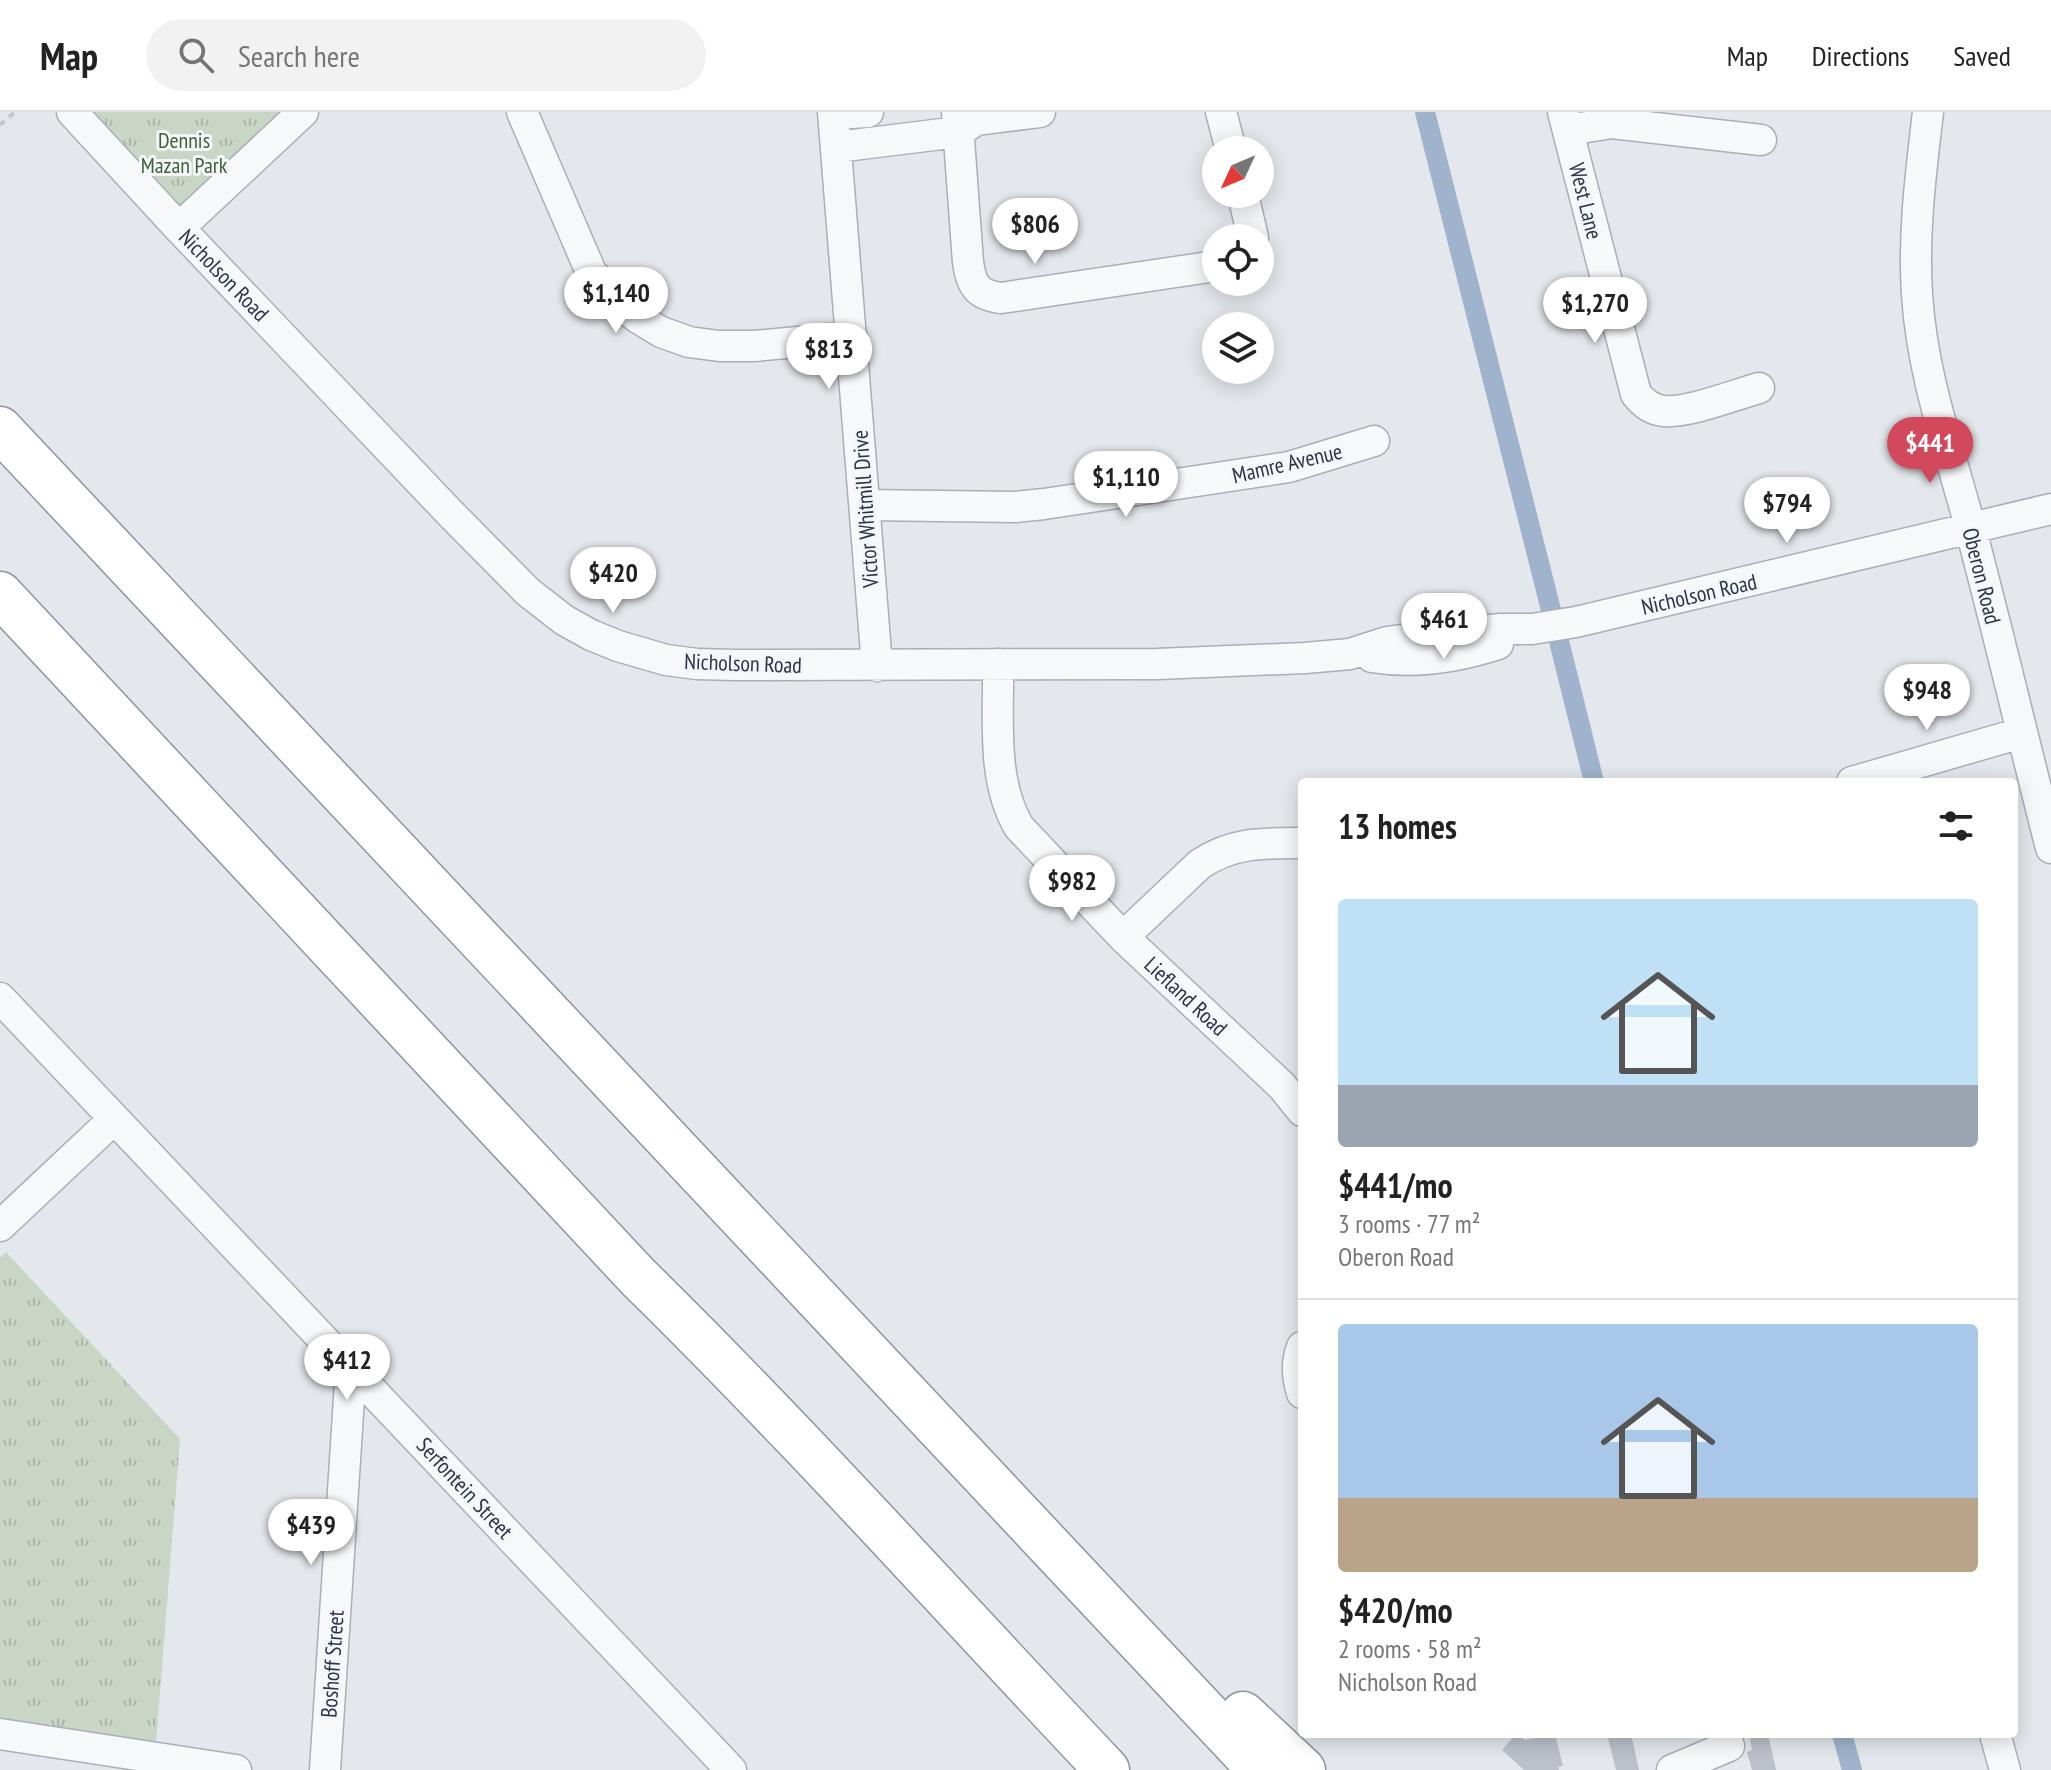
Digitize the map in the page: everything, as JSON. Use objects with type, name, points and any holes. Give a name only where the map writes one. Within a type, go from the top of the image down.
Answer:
[{"type":"highway","points":[[0,429],[1260,1770]]},
{"type":"highway","points":[[0,594],[638,1277],[903,1551],[1107,1770]]},
{"type":"highway","points":[[638,1277],[658,1311],[777,1447],[1071,1770]]},
{"type":"highway","points":[[982,1475],[1303,1770]]},
{"type":"street","name":"Nicholson Road","points":[[72,112],[528,592],[564,620],[591,635],[666,660],[722,665],[877,666],[1217,662],[1350,654],[1390,660],[1417,660],[1487,647],[1532,629],[1576,622],[2051,509]]},
{"type":"street","points":[[179,228],[303,112]]},
{"type":"street","points":[[522,112],[591,272],[615,300],[638,318],[661,332],[689,342],[719,346],[852,337]]},
{"type":"street","points":[[833,113],[868,112]]},
{"type":"street","points":[[837,147],[964,119],[1040,112]]},
{"type":"street","points":[[1221,112],[1227,136]]},
{"type":"street","name":"Oberon Road","points":[[1928,112],[1916,245],[1922,344],[1930,387],[1971,529],[2051,848]]},
{"type":"street","name":"Victor Whitmill Drive","points":[[833,113],[877,666]]},
{"type":"street","points":[[964,119],[968,262],[970,275],[982,293],[1001,298],[1202,268]]},
{"type":"street","points":[[1565,121],[1612,123],[1761,140]]},
{"type":"street","name":"West Lane","points":[[1565,121],[1636,394],[1646,404],[1665,411],[1684,409],[1759,388]]},
{"type":"street","name":"Mamre Avenue","points":[[865,505],[1015,507],[1044,504],[1289,467],[1374,441]]},
{"type":"street","name":"Liefland Road","points":[[998,664],[1003,792],[1009,811],[1019,827],[1123,937],[1282,1086],[1298,1106]]},
{"type":"street","points":[[1866,778],[2021,733]]},
{"type":"street","points":[[1123,937],[1209,858],[1241,845],[1298,843]]},
{"type":"street","name":"Serfontein Street","points":[[0,998],[731,1770]]},
{"type":"street","points":[[0,1226],[114,1119]]},
{"type":"street","name":"Boshoff Street","points":[[325,1770],[351,1367]]},
{"type":"street","points":[[0,1734],[236,1770]]},
{"type":"street","points":[[1996,1738],[2005,1770]]},
{"type":"street","points":[[1672,1770],[1730,1750]]},
{"type":"path","points":[[0,125],[15,112]]},
{"type":"green space","name":"Dennis Mazan Park","points":[[83,112],[292,112],[182,208]]},
{"type":"green space","points":[[6,1252],[180,1439],[156,1743],[0,1718],[0,1258]]},
{"type":"building","points":[[1512,1738],[1556,1738],[1563,1766],[1558,1767],[1559,1770],[1524,1770],[1502,1750]]},
{"type":"building","points":[[1608,1738],[1632,1738],[1639,1770],[1616,1770]]},
{"type":"building","points":[[1750,1738],[1769,1738],[1776,1770],[1752,1770],[1747,1752],[1752,1750]]},
{"type":"waterway","points":[[1425,112],[1551,610]]},
{"type":"waterway","points":[[1559,641],[1593,778]]},
{"type":"waterway","points":[[1843,1738],[1852,1770]]}]
